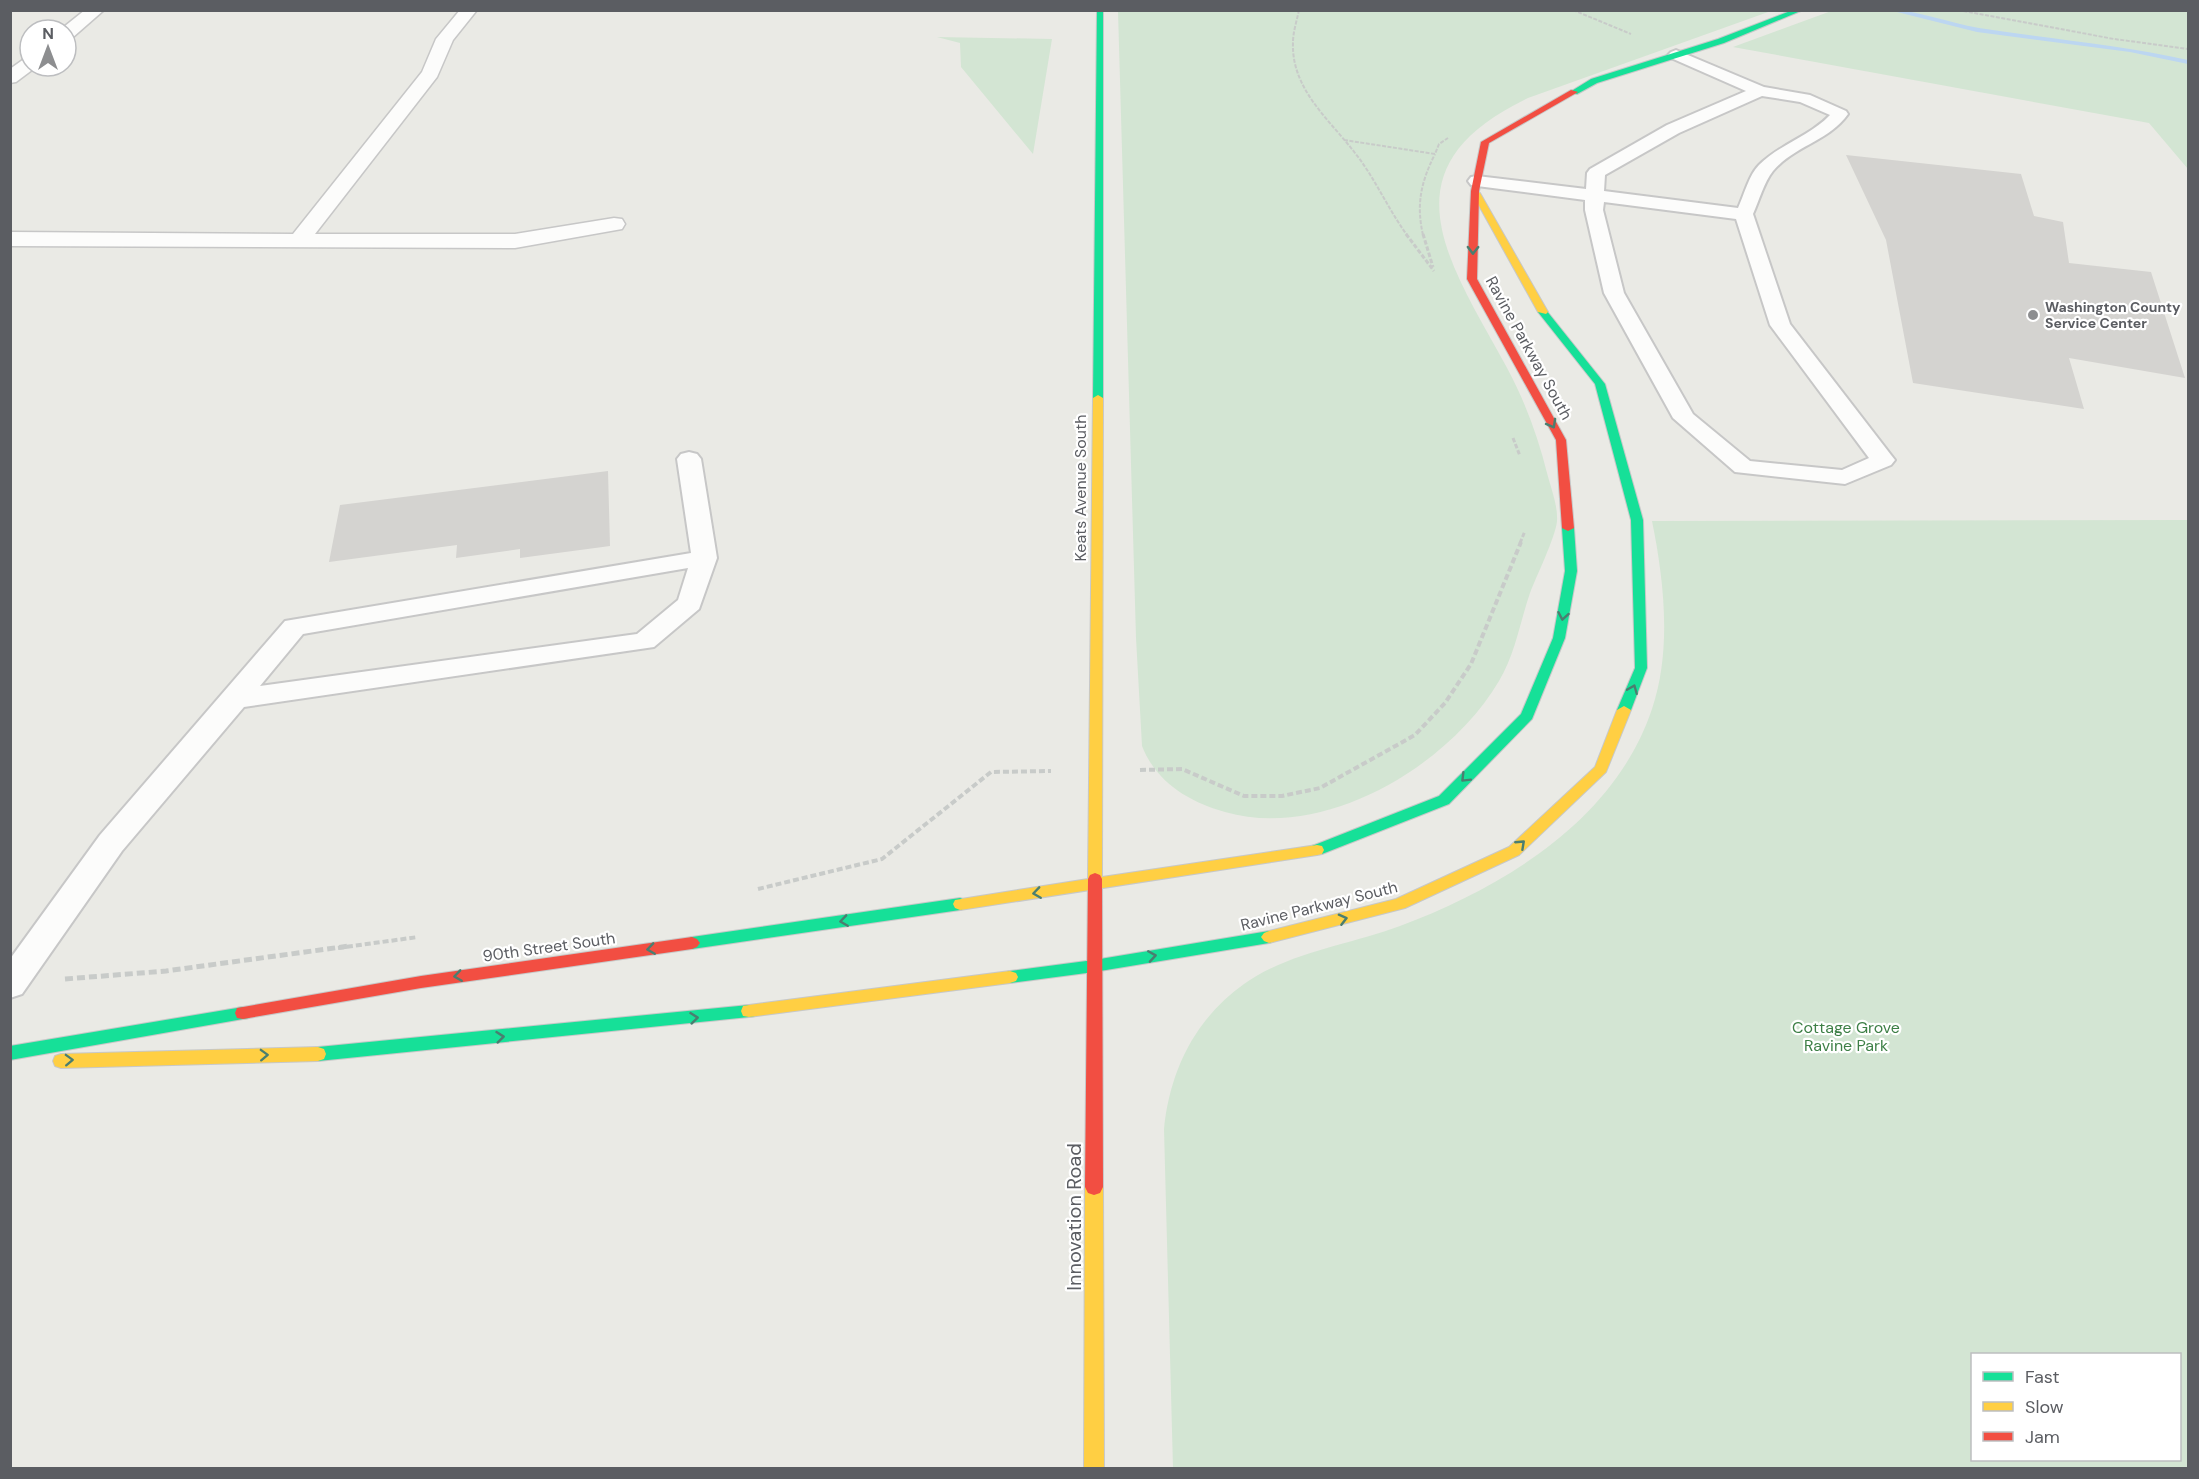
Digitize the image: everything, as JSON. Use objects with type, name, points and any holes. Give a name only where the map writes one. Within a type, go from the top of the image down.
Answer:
[{"type":"street","points":[[78,24],[96,10]]},
{"type":"street","points":[[298,241],[431,73],[445,39],[469,10]]},
{"type":"street","name":"Keats Avenue South","points":[[1094,966],[1100,10]]},
{"type":"street","name":"Ravine Parkway South","points":[[1095,885],[1315,851],[1444,800],[1527,716],[1559,638],[1571,571],[1561,440],[1472,279],[1476,186],[1485,142],[1594,81],[1721,41],[1800,10]]},
{"type":"street","name":"Ravine Parkway South","points":[[1094,966],[1265,938],[1400,904],[1514,851],[1601,769],[1641,668],[1637,520],[1600,384],[1538,306],[1476,186]]},
{"type":"street","points":[[10,239],[514,241],[614,224]]},
{"type":"street","name":"90th Street South","points":[[10,1053],[421,982],[1095,885]]},
{"type":"street","points":[[10,1062],[339,1053],[706,1017],[1094,966]]},
{"type":"street","name":"Innovation Road","points":[[1094,966],[1094,1468]]},
{"type":"lane","points":[[1676,55],[1760,91],[1804,98],[1840,114],[1827,128],[1787,152],[1765,169],[1744,214],[1780,325],[1883,460],[1845,477],[1743,467],[1683,418],[1614,293],[1594,210],[1596,173],[1673,129],[1760,91]]},
{"type":"lane","points":[[1476,186],[1594,196],[1744,214]]},
{"type":"lane","points":[[235,699],[645,641],[690,603],[704,558],[689,459]]},
{"type":"lane","points":[[12,984],[111,843],[294,627],[704,558]]},
{"type":"path","points":[[1299,10],[1293,42],[1295,62],[1302,85],[1316,108],[1356,154],[1393,216],[1439,280]]},
{"type":"path","points":[[1958,10],[2114,39],[2188,49]]},
{"type":"path","points":[[1434,271],[1423,235],[1418,196],[1422,177],[1435,154]]},
{"type":"path","points":[[1509,427],[1520,459]]},
{"type":"path","points":[[747,892],[882,860],[991,772],[1182,769],[1244,796],[1282,796],[1320,788],[1415,735],[1445,703],[1471,664],[1527,522]]},
{"type":"path","points":[[12,984],[166,971],[427,936]]},
{"type":"green space","points":[[1834,10],[2188,11],[2188,169],[2149,123],[1733,47]]},
{"type":"green space","points":[[1118,11],[1771,11],[1528,98],[1482,125],[1454,154],[1441,186],[1440,218],[1449,253],[1464,289],[1525,405],[1555,503],[1556,528],[1530,593],[1505,671],[1477,712],[1449,741],[1416,767],[1380,789],[1342,806],[1303,816],[1263,818],[1225,812],[1199,803],[1175,789],[1165,780],[1148,759],[1142,746],[1136,638]]},
{"type":"green space","points":[[937,37],[1052,39],[1033,154],[961,67],[960,43]]},
{"type":"green space","name":"Cottage Grove Ravine Park","points":[[2188,520],[2188,1468],[1173,1468],[1164,1129],[1172,1086],[1188,1048],[1212,1013],[1244,984],[1262,973],[1320,950],[1400,926],[1478,891],[1516,869],[1551,844],[1583,816],[1612,784],[1635,749],[1652,709],[1662,663],[1664,639],[1660,567],[1652,521]]},
{"type":"building","name":"Washington County Service Center","points":[[1846,155],[2021,174],[2034,216],[2063,222],[2069,263],[2151,272],[2185,378],[2069,358],[2084,409],[1913,383],[1886,240]]},
{"type":"building","points":[[608,471],[610,546],[520,558],[520,549],[456,558],[457,545],[329,562],[340,505]]},
{"type":"waterway","points":[[1892,10],[1977,30],[2130,50],[2188,62]]},
{"type":"traffic: fast","points":[[1098,398],[1100,10]]},
{"type":"traffic: fast","points":[[1574,92],[1594,81],[1721,41],[1800,10]]},
{"type":"traffic: fast","points":[[1543,312],[1600,384],[1637,520],[1641,668],[1624,710]]},
{"type":"traffic: fast","points":[[1317,850],[1444,800],[1527,716],[1559,638],[1571,571],[1568,528]]},
{"type":"traffic: fast","points":[[692,943],[960,904]]},
{"type":"traffic: fast","points":[[1010,977],[1094,966],[1269,937]]},
{"type":"traffic: fast","points":[[318,1054],[749,1011]]},
{"type":"traffic: fast","points":[[10,1053],[243,1013]]},
{"type":"traffic: slow","points":[[1476,193],[1543,312]]},
{"type":"traffic: slow","points":[[1095,879],[1098,398]]},
{"type":"traffic: slow","points":[[1269,937],[1400,904],[1514,851],[1601,769],[1624,710]]},
{"type":"traffic: slow","points":[[960,904],[1317,850]]},
{"type":"traffic: slow","points":[[749,1011],[1010,977]]},
{"type":"traffic: slow","points":[[61,1061],[318,1054]]},
{"type":"traffic: slow","points":[[1094,1187],[1094,1468]]},
{"type":"traffic: jam","points":[[1568,528],[1561,440],[1472,279],[1475,191],[1485,142],[1574,92]]},
{"type":"traffic: jam","points":[[1094,1187],[1095,879]]},
{"type":"traffic: jam","points":[[243,1013],[421,982],[692,943]]},
{"type":"place","name":"Washington County Service Center","points":[[2033,315]]}]
